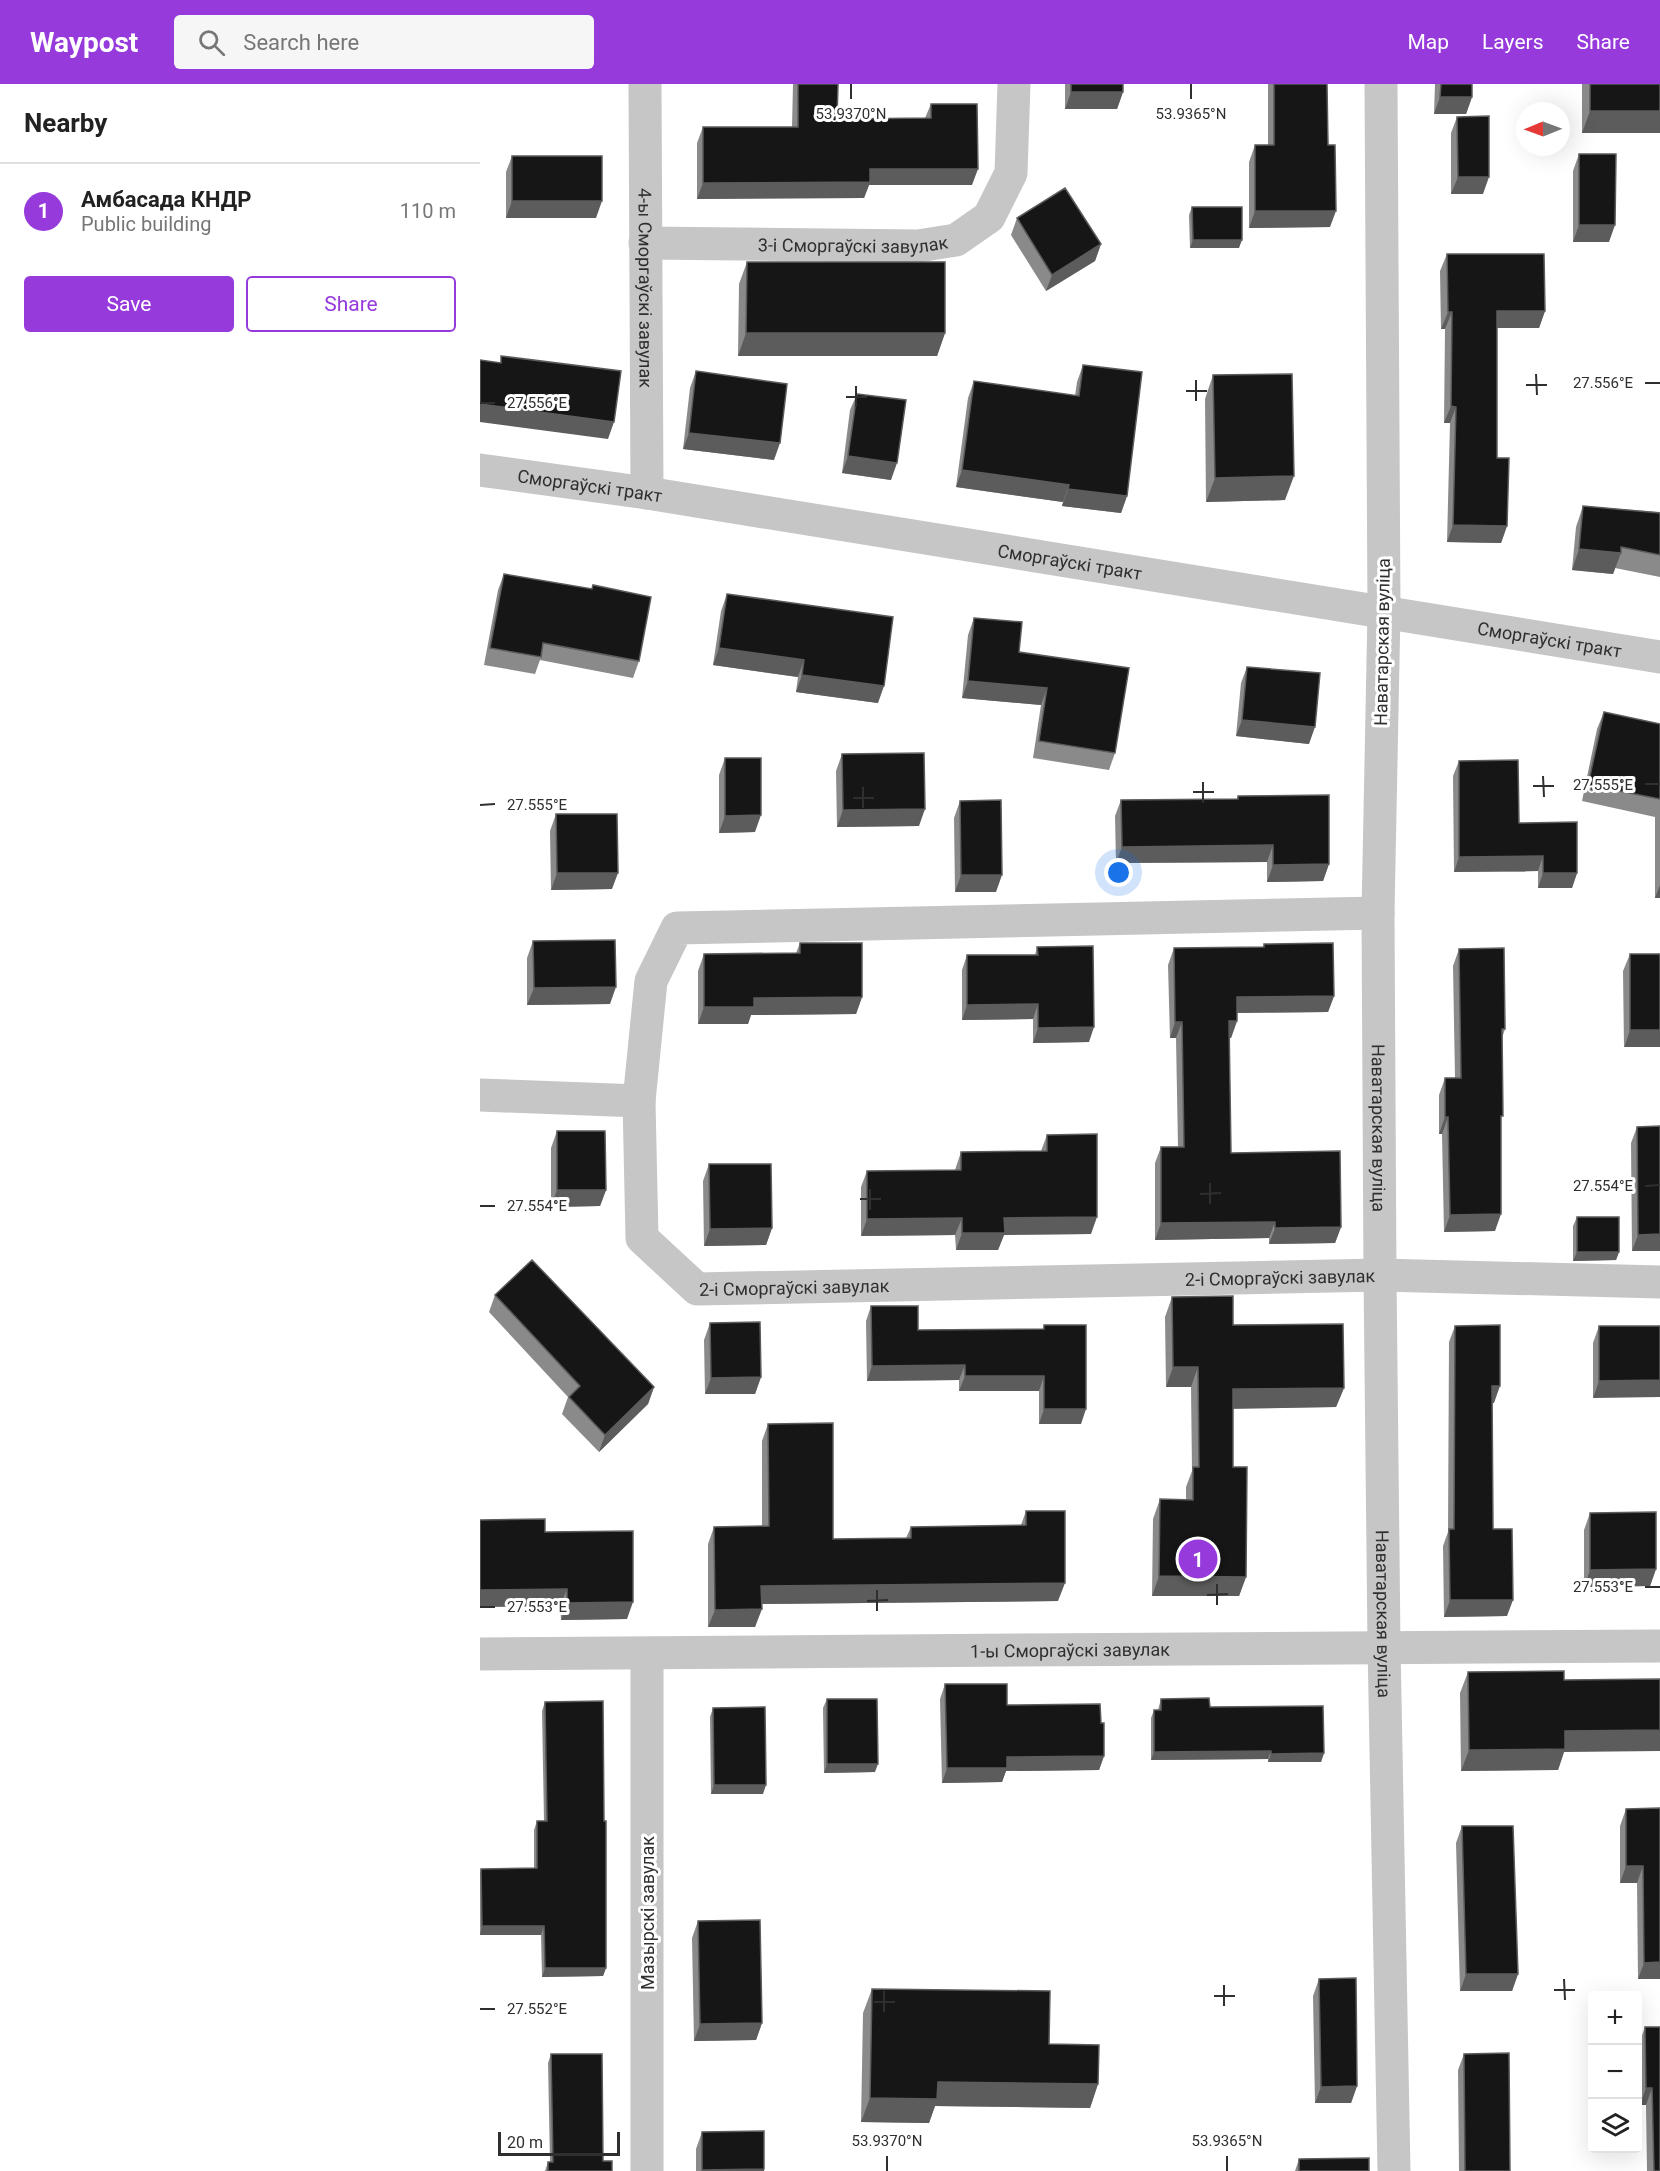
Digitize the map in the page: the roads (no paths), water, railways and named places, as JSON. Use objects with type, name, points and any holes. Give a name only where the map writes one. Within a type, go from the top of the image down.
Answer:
[{"type":"street","name":"4-ы Сморгаўскі завулак","points":[[645,84],[647,493]]},
{"type":"street","name":"3-і Сморгаўскі завулак","points":[[645,243],[918,246],[956,240],[988,217],[1011,173],[1014,84]]},
{"type":"street","name":"Наватарская вуліца","points":[[1381,84],[1384,611],[1377,913],[1384,1645],[1394,2171]]},
{"type":"street","name":"Сморгаўскі тракт","points":[[480,470],[647,493],[1660,657]]},
{"type":"street","name":"2-і Сморгаўскі завулак","points":[[1377,913],[677,928],[651,981],[639,1101],[642,1238],[697,1289],[1380,1275],[1660,1282]]},
{"type":"street","points":[[480,1095],[639,1101]]},
{"type":"street","name":"1-ы Сморгаўскі завулак","points":[[480,1654],[1384,1645],[1660,1646]]},
{"type":"street","name":"Мазырскі завулак","points":[[647,1654],[647,2171]]},
{"type":"place","name":"Амбасада КНДР","points":[[1198,1559]]}]
